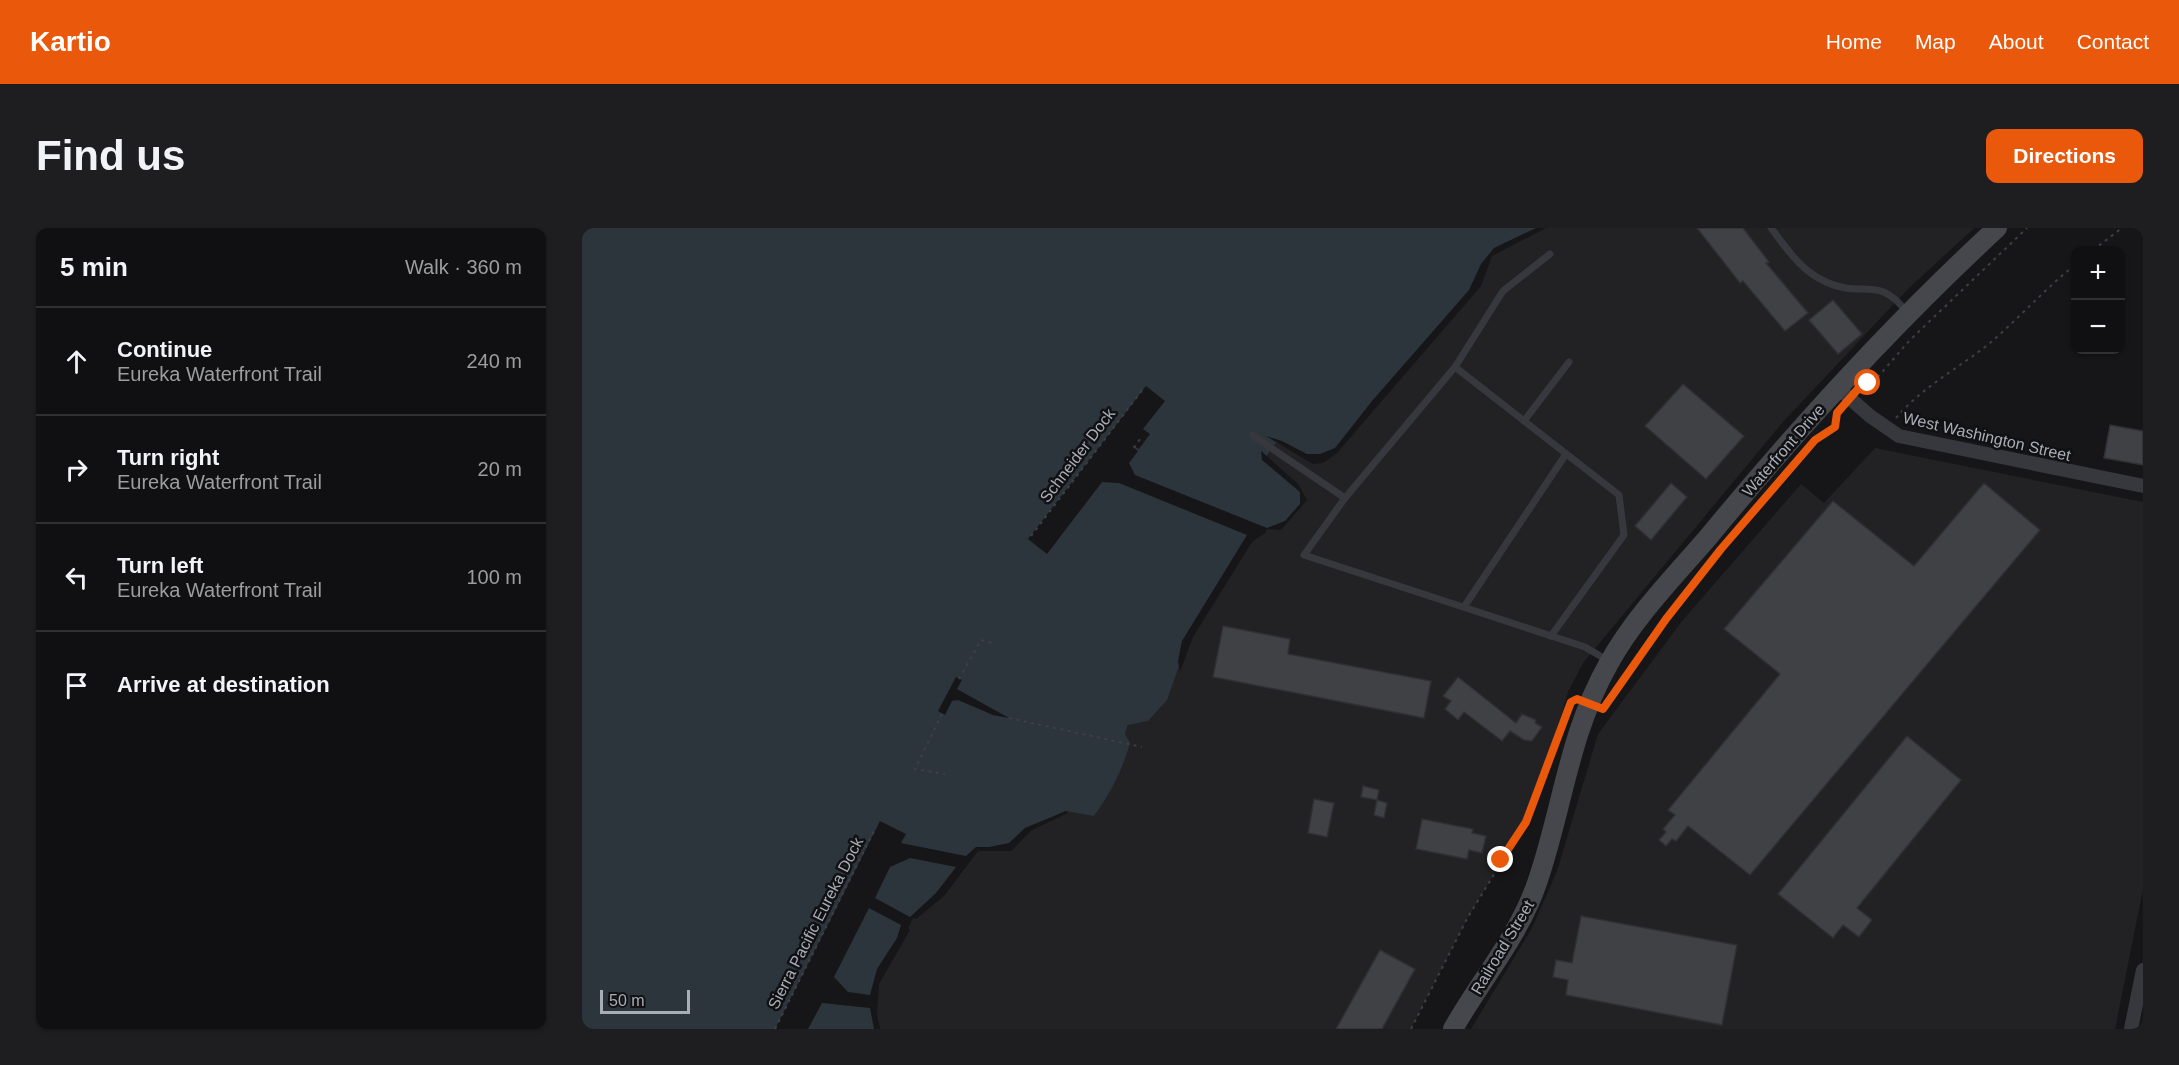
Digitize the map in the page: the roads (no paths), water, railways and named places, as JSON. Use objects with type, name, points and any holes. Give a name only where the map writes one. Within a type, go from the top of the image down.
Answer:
[{"type":"street","name":"Waterfront Drive","points":[[1588,704],[1610,662],[1644,613],[1845,393],[1907,314],[1997,228]]},
{"type":"street","name":"West Washington Street","points":[[1845,393],[1899,436],[2143,486]]},
{"type":"street","name":"Railroad Street","points":[[1454,1029],[1526,911],[1545,860],[1561,788],[1588,704]]},
{"type":"street","points":[[2132,1029],[2143,970]]},
{"type":"lane","points":[[1771,228],[1801,267],[1825,282],[1849,291],[1872,288],[1895,297],[1907,314]]},
{"type":"lane","points":[[1550,254],[1503,291],[1455,367],[1345,498],[1304,555],[1585,647],[1610,662]]},
{"type":"lane","points":[[1524,421],[1569,362]]},
{"type":"lane","points":[[1455,367],[1619,495],[1624,535],[1551,636]]},
{"type":"lane","points":[[1252,435],[1345,498]]},
{"type":"lane","points":[[1464,607],[1566,453]]}]
